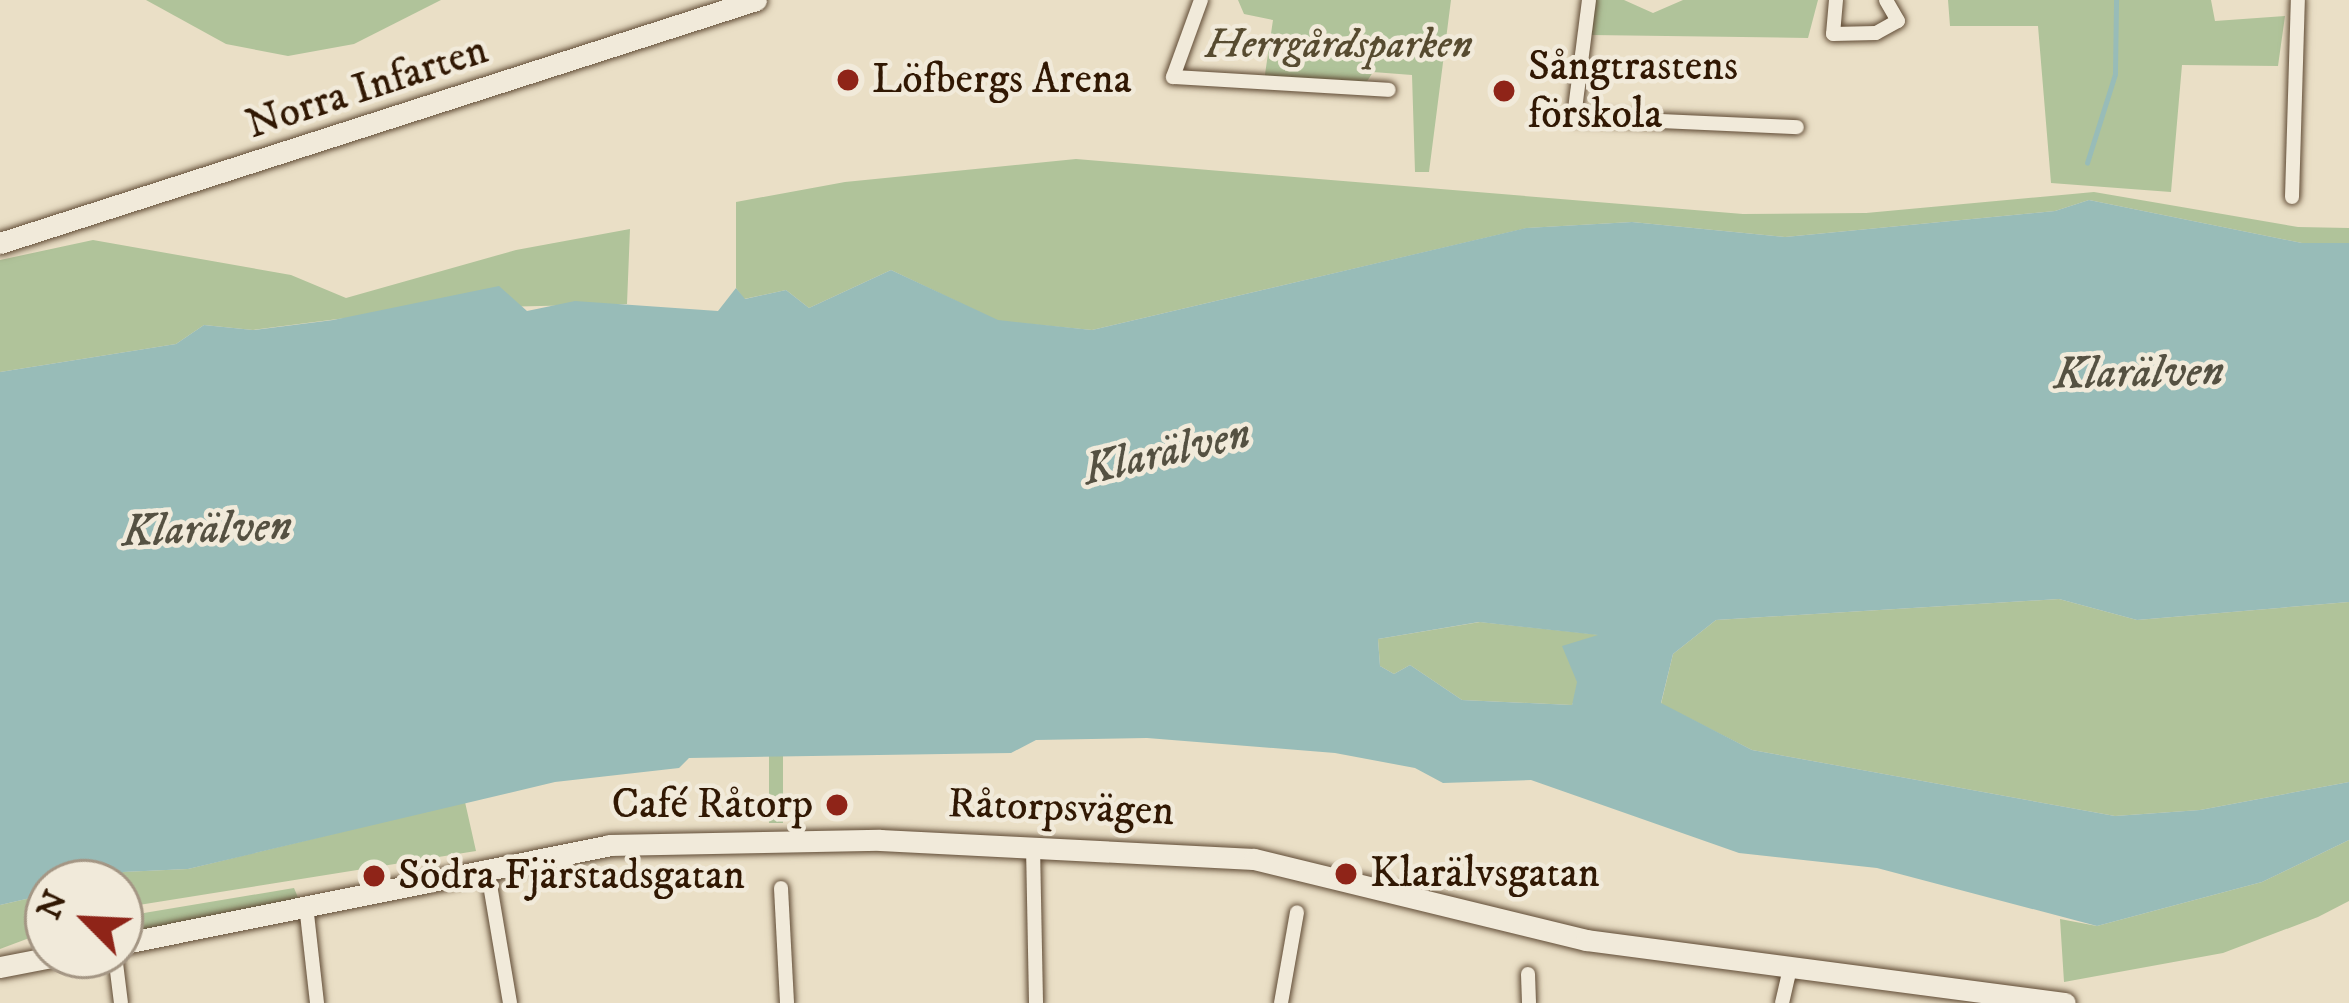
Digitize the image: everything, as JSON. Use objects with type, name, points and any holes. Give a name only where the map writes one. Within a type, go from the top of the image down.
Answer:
[{"type":"street","name":"Norra Infarten","points":[[0,243],[755,0]]},
{"type":"street","points":[[1201,0],[1172,77],[1389,90]]},
{"type":"street","points":[[1589,0],[1574,116],[1797,127]]},
{"type":"street","points":[[1836,0],[1833,34],[1876,33],[1898,21],[1886,0]]},
{"type":"street","points":[[2293,197],[2298,0]]},
{"type":"street","name":"Råtorpsvägen","points":[[144,939],[488,867],[692,839],[1033,846],[1254,859],[1586,940],[1789,973],[2065,1003]]},
{"type":"street","points":[[1033,846],[1036,1003]]},
{"type":"street","points":[[488,867],[510,1003]]},
{"type":"street","points":[[781,888],[787,1003]]},
{"type":"street","points":[[306,905],[317,1003]]},
{"type":"street","points":[[1282,1003],[1297,912]]},
{"type":"street","points":[[1782,1003],[1789,973]]},
{"type":"street","points":[[1528,974],[1529,1003]]},
{"type":"green space","points":[[146,0],[441,0],[354,44],[288,56],[226,44]]},
{"type":"green space","name":"Herrgårdsparken","points":[[1238,0],[1451,0],[1429,172],[1415,172],[1412,75],[1373,72],[1364,86],[1264,81],[1273,20],[1244,14]]},
{"type":"green space","points":[[1595,0],[1624,0],[1653,13],[1683,0],[1818,0],[1808,38],[1591,35]]},
{"type":"green space","points":[[1948,0],[2211,0],[2215,21],[2285,16],[2278,66],[2182,65],[2171,192],[2051,183],[2038,26],[1950,26]]},
{"type":"green space","points":[[1076,159],[1743,214],[1866,213],[2094,192],[2298,227],[2349,228],[2349,243],[2302,243],[2089,200],[2055,211],[1785,237],[1632,222],[1527,228],[1092,330],[998,321],[891,270],[809,308],[786,290],[744,299],[736,288],[736,202],[845,182]]},
{"type":"green space","points":[[630,229],[627,304],[416,309],[253,330],[204,325],[176,344],[0,372],[0,260],[93,240],[291,275],[346,298],[516,250]]},
{"type":"green space","points":[[2059,599],[2137,620],[2349,602],[2349,782],[2200,810],[2115,816],[1752,750],[1661,704],[1673,654],[1716,620]]},
{"type":"green space","points":[[1480,622],[1602,635],[1572,705],[1462,700],[1410,665],[1394,674],[1380,666],[1378,639]]},
{"type":"green space","points":[[769,754],[783,754],[783,823],[769,823]]},
{"type":"green space","points":[[465,802],[476,851],[144,904],[144,871],[188,869]]},
{"type":"green space","points":[[2349,840],[2349,901],[2318,917],[2223,953],[2064,982],[2060,919],[2097,926],[2262,882]]},
{"type":"green space","points":[[294,888],[299,900],[144,932],[144,913]]},
{"type":"green space","points":[[24,900],[24,940],[0,949],[0,905]]},
{"type":"water","name":"Klarälven","points":[[2089,200],[2302,243],[2349,243],[2349,602],[2137,620],[2059,599],[1716,620],[1673,654],[1661,703],[1752,750],[2115,816],[2200,810],[2349,782],[2349,840],[2262,882],[2097,926],[1877,868],[1739,853],[1531,780],[1443,783],[1415,768],[1335,753],[1147,738],[1036,740],[1011,753],[689,758],[679,768],[555,782],[188,869],[144,871],[144,859],[24,859],[24,900],[0,905],[0,372],[176,344],[204,325],[253,330],[333,320],[499,286],[527,311],[575,301],[718,311],[736,288],[745,299],[786,290],[809,308],[891,270],[998,320],[1092,330],[1526,228],[1632,222],[1785,237],[2055,211]],"holes":[[[1479,622],[1598,635],[1562,646],[1577,682],[1572,705],[1462,700],[1410,665],[1394,674],[1380,666],[1378,639]]]},
{"type":"waterway","points":[[2087,163],[2115,74],[2116,0]]},
{"type":"place","name":"Löfbergs Arena","points":[[848,80]]},
{"type":"place","name":"Sångtrastens förskola","points":[[1504,91]]},
{"type":"place","name":"Café Råtorp","points":[[837,805]]},
{"type":"place","name":"Klarälvsgatan","points":[[1346,874]]},
{"type":"place","name":"Södra Fjärstadsgatan","points":[[374,876]]}]
